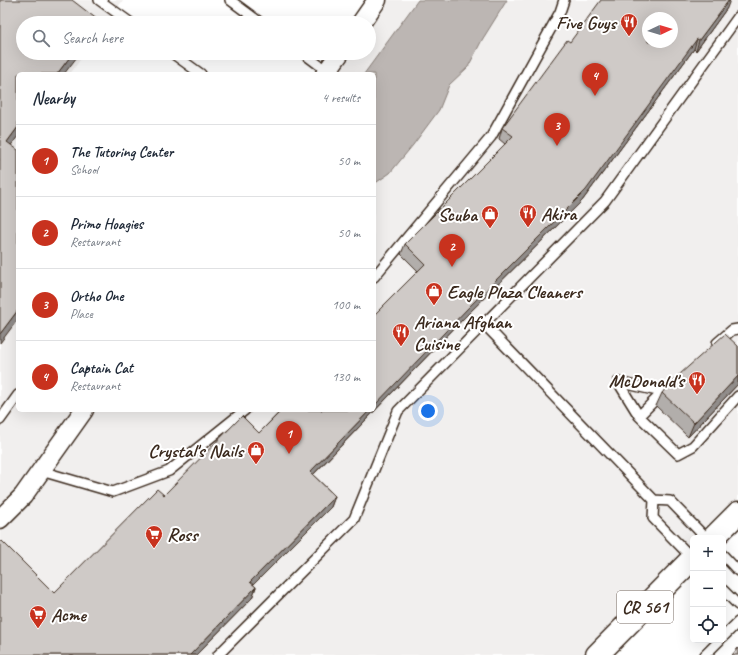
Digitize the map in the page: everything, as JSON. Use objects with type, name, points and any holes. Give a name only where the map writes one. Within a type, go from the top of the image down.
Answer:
[{"type":"main road","points":[[716,535],[738,513]]},
{"type":"main road","name":"CR 561","points":[[597,655],[690,562]]},
{"type":"street","points":[[366,16],[377,0]]},
{"type":"street","points":[[326,72],[335,60]]},
{"type":"street","points":[[0,519],[23,496],[83,412]]},
{"type":"lane","points":[[99,0],[121,16]]},
{"type":"lane","points":[[230,0],[252,16]]},
{"type":"lane","points":[[376,275],[491,137],[560,12],[564,0]]},
{"type":"lane","points":[[218,655],[354,519],[398,411],[605,201],[738,17]]},
{"type":"lane","points":[[182,60],[198,72]]},
{"type":"lane","points":[[311,60],[326,72]]},
{"type":"lane","points":[[484,324],[654,500],[670,501],[703,535]]},
{"type":"lane","points":[[709,351],[732,330],[738,329]]},
{"type":"lane","points":[[662,392],[618,382],[638,416],[678,454],[693,446],[738,396]]},
{"type":"lane","points":[[638,416],[674,382]]},
{"type":"lane","points":[[0,420],[16,399]]},
{"type":"lane","points":[[41,471],[113,492],[169,471],[243,412]]},
{"type":"lane","points":[[654,500],[653,518],[690,556]]},
{"type":"lane","points":[[726,558],[738,571]]},
{"type":"lane","points":[[726,593],[738,605]]},
{"type":"lane","points":[[726,634],[738,622]]},
{"type":"lane","points":[[705,655],[717,643]]},
{"type":"shaded area","points":[[0,0],[123,0],[112,16],[16,16],[16,60],[80,60],[71,72],[16,72],[16,149],[11,156],[16,161],[16,412],[376,412],[376,72],[326,72],[335,60],[376,60],[376,16],[371,16],[377,0],[738,0],[738,513],[716,535],[690,535],[690,561],[597,655],[0,655]]},
{"type":"shaded area","points":[[418,0],[507,0],[482,40],[468,67],[449,85],[439,110],[390,173],[376,183],[376,72],[365,72],[374,60],[376,60],[376,58]]},
{"type":"building","points":[[0,0],[72,0],[93,16],[16,16],[16,60],[68,60],[59,72],[16,72],[16,130],[7,142],[16,149],[16,313],[0,334]]},
{"type":"building","points":[[601,0],[729,0],[699,40],[697,39],[586,190],[468,308],[376,404],[376,313],[425,264],[405,244],[513,136],[502,128],[567,40],[570,42]]},
{"type":"building","name":"McDonald's","points":[[725,334],[738,346],[738,376],[694,423],[662,393],[671,382]]},
{"type":"building","points":[[280,412],[368,412],[310,472],[335,496],[250,582],[256,587],[190,655],[0,655],[0,543],[2,541],[54,593],[157,489],[164,495],[242,416],[259,433]]},
{"type":"building","points":[[738,648],[738,655],[732,655]]},
{"type":"place","name":"Five Guys","points":[[629,37]]},
{"type":"place","name":"Captain Cat","points":[[595,96]]},
{"type":"place","name":"Ortho One","points":[[557,146]]},
{"type":"place","name":"Akira","points":[[528,228]]},
{"type":"place","name":"Scuba","points":[[490,229]]},
{"type":"place","name":"Primo Hoagies","points":[[452,267]]},
{"type":"place","name":"Eagle Plaza Cleaners","points":[[434,306]]},
{"type":"place","name":"Ariana Afghan Cuisine","points":[[401,347]]},
{"type":"place","name":"McDonald's","points":[[697,395]]},
{"type":"place","name":"The Tutoring Center","points":[[289,454]]},
{"type":"place","name":"Crystal's Nails","points":[[256,465]]},
{"type":"place","name":"Ross","points":[[154,549]]},
{"type":"place","name":"Acme","points":[[38,629]]}]
